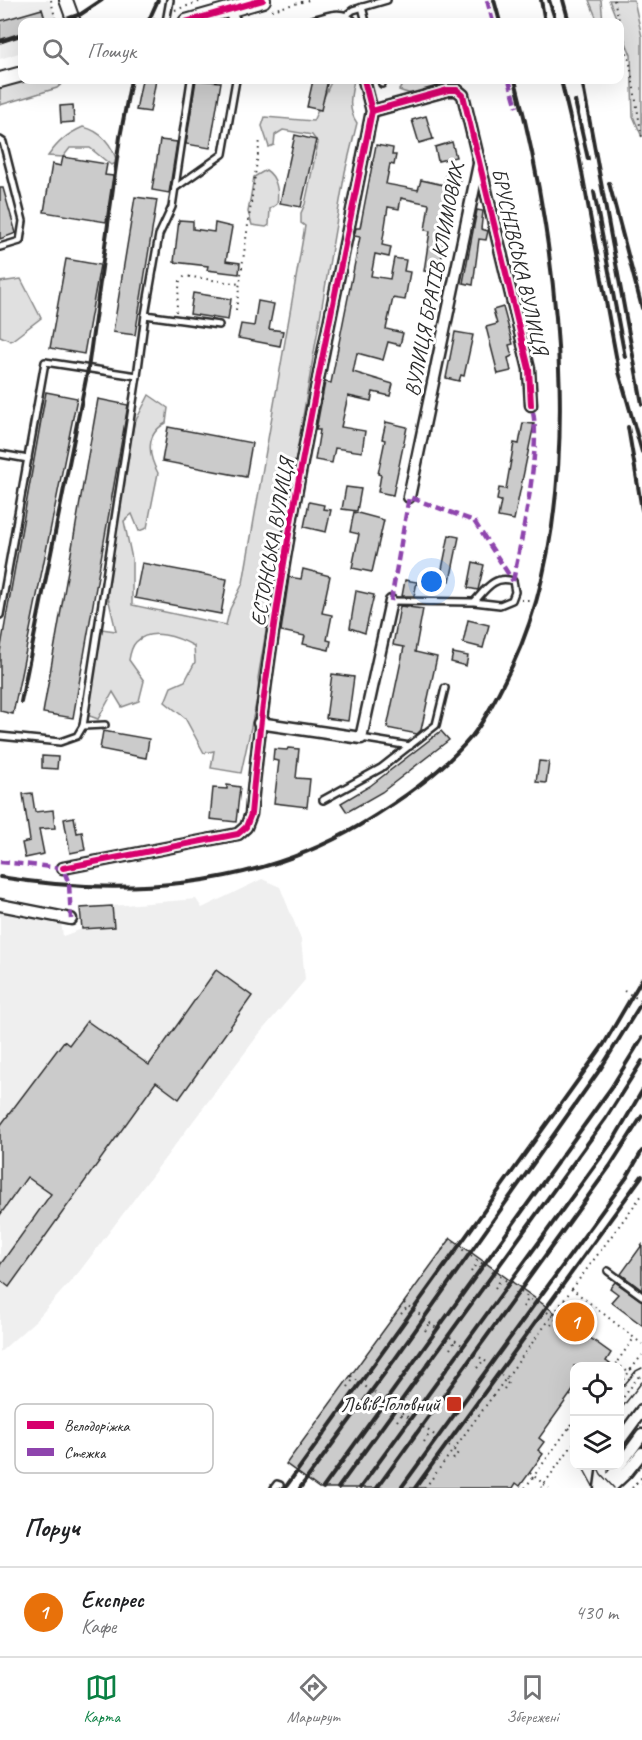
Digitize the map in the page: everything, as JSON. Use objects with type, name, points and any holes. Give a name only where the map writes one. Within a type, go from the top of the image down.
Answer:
[{"type":"main road","points":[[217,18],[232,16],[267,5]]},
{"type":"main road","points":[[0,80],[18,75]]},
{"type":"street","points":[[66,0],[73,18]]},
{"type":"street","name":"ЕСТОНСЬКА ВУЛИЦЯ","points":[[63,868],[238,834],[246,827],[251,814],[259,723],[295,500],[372,111],[365,84]]},
{"type":"street","name":"ВУЛИЦЯ БРАТІВ КЛИМОВИХ","points":[[372,111],[448,90],[457,90],[463,95],[480,161],[409,496]]},
{"type":"street","name":"БРУСНІВСЬКА ВУЛИЦЯ","points":[[480,161],[529,369],[531,405]]},
{"type":"street","points":[[259,723],[361,738],[391,601]]},
{"type":"street","points":[[0,905],[71,919]]},
{"type":"street","points":[[624,1435],[642,1410]]},
{"type":"street","points":[[624,1458],[642,1435]]},
{"type":"street","points":[[610,1488],[642,1453]]},
{"type":"street","points":[[601,1488],[603,1470]]},
{"type":"street","points":[[601,1488],[615,1470]]},
{"type":"lane","points":[[166,18],[170,0]]},
{"type":"lane","points":[[350,18],[362,7],[387,0]]},
{"type":"lane","points":[[362,7],[365,18]]},
{"type":"lane","points":[[0,736],[60,742],[77,736],[83,726],[145,315],[159,235],[172,207],[190,84]]},
{"type":"lane","points":[[175,188],[223,154],[235,84]]},
{"type":"lane","points":[[0,140],[3,142],[23,221],[20,241],[0,247]]},
{"type":"lane","points":[[145,315],[219,325]]},
{"type":"lane","points":[[0,615],[45,362],[137,376]]},
{"type":"lane","points":[[0,454],[28,459]]},
{"type":"lane","points":[[391,601],[474,602],[500,605],[512,600],[515,592],[513,581],[504,578],[496,580],[474,602]]},
{"type":"lane","points":[[323,800],[381,768],[436,725],[445,688]]},
{"type":"lane","points":[[83,726],[105,725]]},
{"type":"lane","points":[[361,738],[410,746]]},
{"type":"lane","points":[[608,1271],[642,1296]]},
{"type":"path","points":[[51,0],[55,18]]},
{"type":"path","points":[[153,18],[205,0]]},
{"type":"path","points":[[267,5],[309,0]]},
{"type":"path","points":[[614,0],[618,18]]},
{"type":"path","points":[[624,40],[642,138]]},
{"type":"path","points":[[236,310],[260,140]]},
{"type":"path","points":[[175,319],[180,280],[185,276],[240,284]]},
{"type":"path","points":[[624,991],[642,1001]]},
{"type":"path","points":[[425,1488],[642,1195]]},
{"type":"path","points":[[442,1250],[450,1239],[483,1264]]},
{"type":"path","points":[[471,1272],[478,1261]]},
{"type":"path","points":[[495,1273],[508,1282]]},
{"type":"path","points":[[495,1288],[502,1278]]},
{"type":"path","points":[[572,1289],[642,1344]]},
{"type":"path","points":[[521,1292],[533,1301]]},
{"type":"path","points":[[523,1307],[529,1298]]},
{"type":"path","points":[[401,1314],[406,1304],[436,1328]]},
{"type":"path","points":[[547,1312],[556,1319],[551,1325]]},
{"type":"path","points":[[425,1331],[430,1322]]},
{"type":"path","points":[[450,1337],[462,1345]]},
{"type":"path","points":[[617,1362],[634,1338]]},
{"type":"path","points":[[450,1349],[456,1341]]},
{"type":"path","points":[[476,1354],[488,1363]]},
{"type":"path","points":[[624,1378],[642,1355]]},
{"type":"path","points":[[477,1368],[483,1360]]},
{"type":"path","points":[[624,1368],[640,1377],[624,1397]]},
{"type":"path","points":[[501,1375],[509,1381],[504,1389]]},
{"type":"path","points":[[348,1388],[353,1377],[384,1400]]},
{"type":"path","points":[[374,1406],[381,1397]]},
{"type":"path","points":[[397,1409],[409,1418]]},
{"type":"path","points":[[397,1421],[402,1413]]},
{"type":"path","points":[[423,1427],[436,1436]]},
{"type":"path","points":[[525,1488],[569,1428]]},
{"type":"path","points":[[424,1442],[430,1432]]},
{"type":"path","points":[[449,1446],[458,1453],[451,1462]]},
{"type":"path","points":[[541,1488],[570,1448]]},
{"type":"path","points":[[537,1463],[542,1466]]},
{"type":"path","points":[[530,1473],[549,1488]]},
{"type":"path","points":[[632,1488],[642,1477]]},
{"type":"path","points":[[636,1483],[642,1484]]},
{"type":"shaded area","points":[[0,0],[49,0],[56,18],[18,18],[18,53],[0,59]]},
{"type":"shaded area","points":[[589,0],[601,0],[603,18],[596,18]]},
{"type":"shaded area","points":[[609,0],[634,0],[642,37],[642,137],[633,116],[631,55],[624,38],[624,18],[616,18]]},
{"type":"shaded area","points":[[18,81],[18,84],[62,84],[57,88],[0,105],[0,86]]},
{"type":"shaded area","points":[[330,84],[353,84],[351,107],[357,123],[345,172],[258,678],[259,690],[241,773],[211,768],[214,751],[204,753],[185,718],[165,702],[171,687],[185,681],[195,662],[194,646],[180,639],[157,634],[142,637],[132,648],[129,660],[144,681],[139,701],[122,707],[113,692],[98,719],[87,715],[102,629],[116,631],[107,593],[109,544],[134,424],[149,395],[168,408],[166,423],[154,433],[150,445],[152,459],[158,473],[147,528],[139,531],[132,514],[124,521],[132,559],[132,605],[226,625],[230,609],[243,583],[305,226],[301,223],[301,213],[318,143],[312,135],[283,130],[275,135],[274,145],[269,147],[262,126],[265,117],[313,121]]},
{"type":"shaded area","points":[[403,84],[449,84],[442,89],[420,94],[399,90]]},
{"type":"shaded area","points":[[83,127],[101,135],[113,150],[117,163],[111,165],[90,148],[70,148],[63,157],[48,156],[63,139]]},
{"type":"shaded area","points":[[266,170],[275,181],[278,195],[277,204],[270,209],[269,225],[266,227],[252,225],[248,212],[254,177]]},
{"type":"shaded area","points":[[21,279],[41,318],[11,341],[0,336],[0,282]]},
{"type":"shaded area","points":[[262,879],[280,887],[301,939],[305,980],[259,1034],[79,1272],[36,1320],[0,1352],[0,910],[61,923],[63,936],[82,929],[113,927],[112,906],[196,899],[202,908]]},
{"type":"building","points":[[42,9],[45,18],[18,18],[18,37],[0,43],[0,21]]},
{"type":"building","points":[[141,84],[155,84],[150,112],[136,110]]},
{"type":"building","points":[[195,84],[221,84],[210,148],[186,144]]},
{"type":"building","points":[[312,84],[327,84],[321,110],[307,107]]},
{"type":"building","points":[[73,105],[74,122],[61,123],[60,106]]},
{"type":"building","points":[[426,116],[433,139],[419,143],[412,120]]},
{"type":"building","points":[[295,135],[316,140],[301,207],[280,203]]},
{"type":"building","points":[[160,140],[177,142],[169,193],[152,190]]},
{"type":"building","points":[[452,142],[456,157],[438,161],[435,147]]},
{"type":"building","points":[[376,145],[393,148],[392,155],[396,155],[394,165],[390,164],[386,184],[418,190],[421,180],[444,185],[445,176],[460,178],[458,192],[453,191],[439,273],[424,271],[430,231],[425,230],[429,204],[401,198],[399,209],[388,207],[382,245],[391,247],[389,257],[375,254],[371,276],[390,279],[394,258],[406,260],[404,271],[410,272],[405,300],[393,298],[386,329],[403,333],[400,345],[388,342],[383,360],[357,353],[353,372],[393,384],[390,396],[373,392],[371,401],[348,396],[341,427],[365,431],[362,452],[335,448],[332,463],[315,460],[320,430],[316,430],[325,382],[331,383],[360,237],[354,236],[356,228],[360,228]]},
{"type":"building","points":[[63,157],[107,164],[105,175],[113,176],[106,222],[44,212],[52,164],[61,166]]},
{"type":"building","points":[[0,188],[3,188],[16,233],[0,239]]},
{"type":"building","points":[[135,197],[157,200],[135,335],[113,332]]},
{"type":"building","points":[[477,210],[483,211],[481,229],[488,231],[486,240],[479,239],[473,285],[463,283]]},
{"type":"building","points":[[179,220],[193,221],[193,229],[214,232],[215,223],[232,227],[226,261],[240,263],[239,274],[207,270],[208,266],[174,262]]},
{"type":"building","points":[[66,259],[100,265],[84,354],[50,348]]},
{"type":"building","points":[[193,293],[231,299],[228,320],[190,314]]},
{"type":"building","points":[[258,301],[274,304],[269,329],[283,331],[280,346],[238,338],[241,324],[254,326]]},
{"type":"building","points":[[503,307],[513,344],[509,345],[512,356],[508,358],[511,371],[498,374],[486,327],[497,324],[493,310]]},
{"type":"building","points":[[455,332],[473,335],[464,376],[461,375],[459,381],[446,378]]},
{"type":"building","points":[[46,392],[77,398],[13,714],[0,711],[0,652]]},
{"type":"building","points":[[98,399],[128,405],[73,718],[43,713]]},
{"type":"building","points":[[386,422],[407,427],[393,495],[378,492],[381,475],[378,474],[385,440],[382,439]]},
{"type":"building","points":[[523,423],[534,424],[514,520],[498,517],[501,501],[497,500],[499,488],[506,489],[514,443],[519,444]]},
{"type":"building","points":[[168,427],[252,443],[246,477],[162,461]]},
{"type":"building","points":[[346,487],[361,489],[357,511],[342,509]]},
{"type":"building","points":[[309,502],[324,505],[323,509],[331,510],[326,532],[304,527]]},
{"type":"building","points":[[354,512],[384,520],[372,572],[352,568],[359,534],[350,532]]},
{"type":"building","points":[[449,535],[459,537],[450,581],[440,579]]},
{"type":"building","points":[[473,562],[484,565],[478,590],[468,588]]},
{"type":"building","points":[[142,563],[227,579],[221,614],[135,598]]},
{"type":"building","points":[[303,569],[330,576],[322,613],[332,615],[327,640],[331,641],[329,650],[303,644],[305,636],[281,631],[289,577],[301,579]]},
{"type":"building","points":[[405,580],[417,582],[414,596],[402,596]]},
{"type":"building","points":[[356,591],[374,595],[365,633],[350,628]]},
{"type":"building","points":[[400,606],[423,609],[415,652],[437,657],[421,730],[417,734],[387,728],[404,647],[393,645]]},
{"type":"building","points":[[468,620],[489,625],[483,648],[463,643]]},
{"type":"building","points":[[453,653],[468,656],[466,666],[451,662]]},
{"type":"building","points":[[332,674],[354,677],[348,721],[326,718]]},
{"type":"building","points":[[103,731],[149,739],[146,758],[100,749]]},
{"type":"building","points":[[441,731],[449,740],[382,792],[347,812],[341,803],[370,786]]},
{"type":"building","points":[[288,748],[299,749],[296,778],[310,779],[307,807],[274,803],[279,761],[273,760],[274,749],[287,750]]},
{"type":"building","points":[[42,756],[58,757],[57,769],[42,768]]},
{"type":"building","points":[[539,761],[549,762],[546,783],[536,782]]},
{"type":"building","points":[[227,785],[240,787],[236,822],[210,819],[213,788],[227,789]]},
{"type":"building","points":[[32,793],[35,812],[53,810],[55,828],[39,829],[44,854],[25,858],[22,843],[30,841],[23,794]]},
{"type":"building","points":[[74,817],[77,833],[82,832],[85,850],[70,853],[64,819]]},
{"type":"building","points":[[112,906],[114,927],[82,929],[80,908]]},
{"type":"building","points":[[216,970],[252,996],[179,1099],[156,1082],[9,1287],[0,1280],[0,1265],[51,1194],[27,1177],[0,1215],[0,1126],[64,1041],[69,1045],[87,1021],[149,1065]]},
{"type":"building","points":[[451,1238],[611,1353],[607,1362],[570,1362],[570,1395],[539,1438],[544,1442],[538,1450],[543,1454],[520,1486],[516,1483],[513,1488],[319,1488],[286,1464]]},
{"type":"building","points":[[642,1245],[642,1290],[621,1274]]},
{"type":"building","points":[[615,1282],[642,1301],[642,1325],[611,1302],[618,1294],[610,1288]]},
{"type":"tram line","points":[[624,1385],[636,1371],[642,1368]]},
{"type":"tram line","points":[[624,1405],[642,1382]]},
{"type":"tram line","points":[[584,1470],[594,1488]]},
{"type":"tram line","points":[[599,1470],[614,1488]]},
{"type":"railway","points":[[70,18],[81,14],[102,0]]},
{"type":"railway","points":[[150,18],[158,0]]},
{"type":"railway","points":[[494,0],[499,18]]},
{"type":"railway","points":[[541,0],[544,18]]},
{"type":"railway","points":[[549,0],[555,18]]},
{"type":"railway","points":[[563,0],[568,18]]},
{"type":"railway","points":[[0,41],[18,35]]},
{"type":"railway","points":[[21,702],[88,369],[120,137],[130,84]]},
{"type":"railway","points":[[0,877],[92,886],[139,886],[231,875],[276,863],[319,846],[360,825],[390,806],[447,762],[481,724],[503,684],[531,618],[549,545],[558,467],[560,386],[555,305],[545,225],[516,84]]},
{"type":"railway","points":[[562,84],[579,156],[619,372],[642,452]]},
{"type":"railway","points":[[583,84],[642,404]]},
{"type":"railway","points":[[575,101],[588,159]]},
{"type":"railway","points":[[609,183],[642,308]]},
{"type":"railway","points":[[594,192],[625,357]]},
{"type":"railway","points":[[628,427],[642,510]]},
{"type":"railway","points":[[285,1488],[604,1044],[642,979]]},
{"type":"railway","points":[[300,1488],[395,1359],[601,1068],[642,1002]]},
{"type":"railway","points":[[323,1488],[611,1088],[642,1038]]},
{"type":"railway","points":[[338,1488],[606,1118],[642,1061]]},
{"type":"railway","points":[[360,1488],[614,1139],[642,1091]]},
{"type":"railway","points":[[377,1488],[610,1166],[642,1116]]},
{"type":"railway","points":[[401,1488],[627,1177],[642,1151]]},
{"type":"railway","points":[[415,1488],[642,1176]]},
{"type":"marked path","points":[[487,0],[492,18]]},
{"type":"marked path","points":[[510,84],[517,107]]},
{"type":"marked path","points":[[513,581],[526,517],[533,466],[535,442],[531,405]]},
{"type":"marked path","points":[[391,601],[409,497],[474,521],[513,581]]},
{"type":"marked path","points":[[0,862],[63,868],[69,884],[71,919]]},
{"type":"cycle path","points":[[200,18],[263,0]]},
{"type":"cycle path","points":[[63,868],[238,834],[246,827],[251,814],[260,725],[286,549],[372,111],[365,84]]},
{"type":"cycle path","points":[[372,111],[448,90],[457,90],[463,95],[529,369],[531,405]]},
{"type":"place","name":"Експрес","points":[[575,1322]]},
{"type":"place","name":"Львів-Головний","points":[[454,1404]]}]
